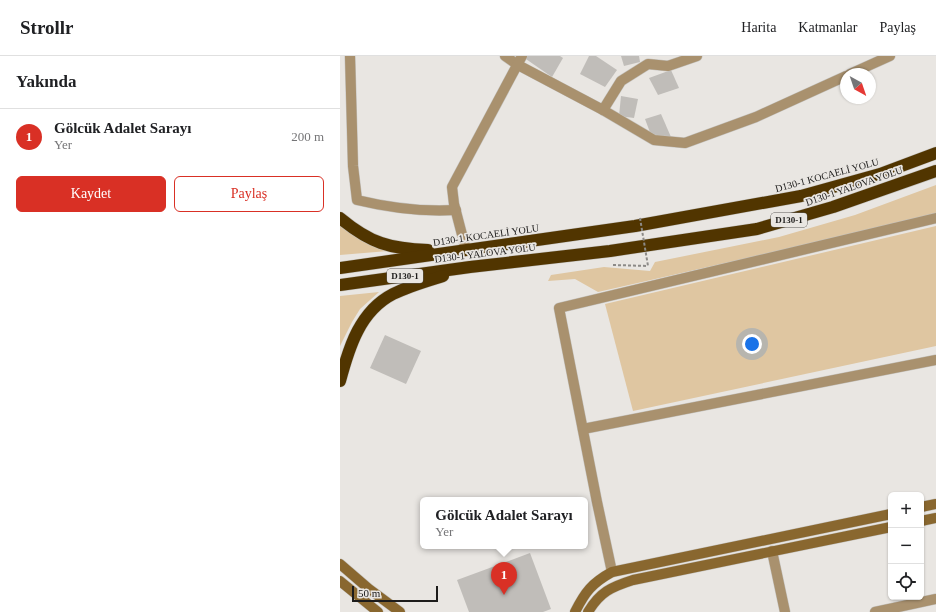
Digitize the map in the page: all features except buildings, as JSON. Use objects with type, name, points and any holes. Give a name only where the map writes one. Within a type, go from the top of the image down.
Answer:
[{"type":"highway","name":"D130-1 KOCAELİ YOLU","points":[[340,268],[642,223],[801,196],[880,174],[936,153]]},
{"type":"highway","name":"D130-1 YALOVA YOLU","points":[[340,285],[470,267],[610,251],[757,228],[833,207],[936,171]]},
{"type":"highway","points":[[340,218],[353,229],[368,238],[388,246],[409,249],[466,250]]},
{"type":"highway","points":[[340,381],[358,328],[375,306],[394,294],[470,267]]},
{"type":"main road","points":[[924,506],[936,504]]},
{"type":"main road","points":[[575,612],[582,598],[593,584],[612,572],[888,515]]},
{"type":"main road","points":[[924,521],[936,518]]},
{"type":"main road","points":[[588,612],[600,595],[618,585],[632,580],[888,528]]},
{"type":"main road","points":[[340,564],[369,589],[400,612]]},
{"type":"main road","points":[[340,581],[378,612]]},
{"type":"street","points":[[350,56],[353,166],[357,200],[383,207],[407,210],[456,210]]},
{"type":"street","points":[[505,56],[520,60],[654,140],[685,143],[756,117],[840,79]]},
{"type":"street","points":[[661,56],[668,66]]},
{"type":"street","points":[[603,110],[621,81],[648,64],[668,66],[697,56]]},
{"type":"street","points":[[863,68],[890,56]]},
{"type":"street","points":[[466,250],[456,210],[452,186],[520,60]]},
{"type":"street","points":[[612,572],[559,308],[936,218]]},
{"type":"street","points":[[583,429],[936,360]]},
{"type":"street","points":[[772,551],[785,612]]},
{"type":"street","points":[[875,612],[936,599]]},
{"type":"path","points":[[613,265],[648,266],[642,223]]},
{"type":"shaded area","points":[[936,185],[936,215],[598,292],[575,279],[548,281],[551,275],[604,267],[650,271],[655,262],[779,237],[855,215]]},
{"type":"shaded area","points":[[340,224],[362,241],[388,251],[340,255]]},
{"type":"shaded area","points":[[936,226],[936,346],[633,411],[605,304]]},
{"type":"shaded area","points":[[379,292],[360,309],[340,346],[340,296]]},
{"type":"place","name":"Gölcük Adalet Sarayı","points":[[504,595]]}]
